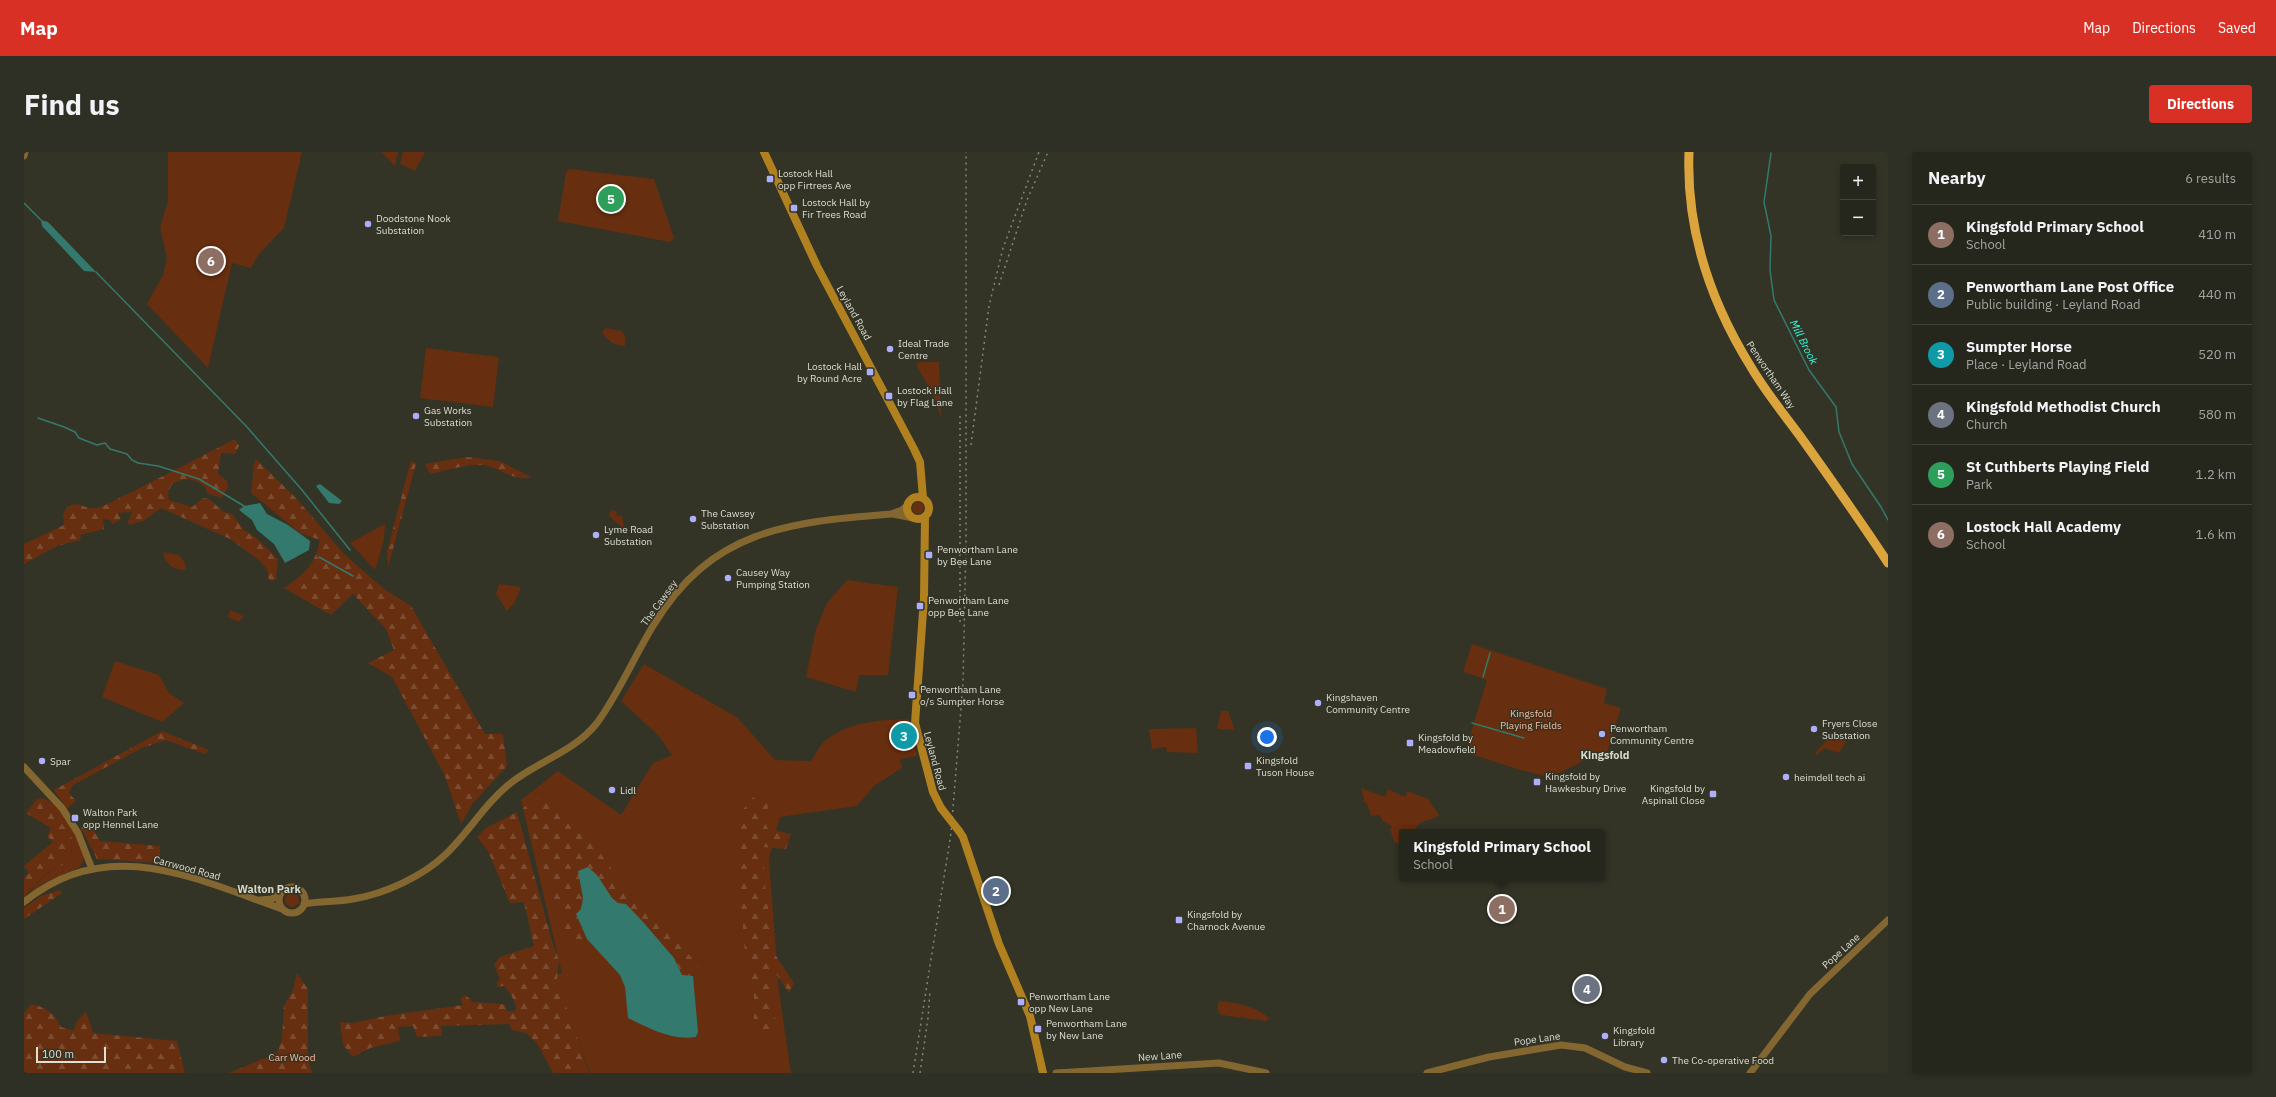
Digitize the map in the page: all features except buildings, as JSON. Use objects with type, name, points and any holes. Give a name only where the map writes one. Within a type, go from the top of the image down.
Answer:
[{"type":"highway","name":"Penwortham Way","points":[[1689,152],[1689,194],[1692,223],[1699,253],[1715,300],[1751,368],[1861,521],[1888,563]]},
{"type":"main road","name":"Leyland Road","points":[[764,152],[817,266],[911,442],[920,462],[923,498],[929,507],[919,518],[924,528],[924,598],[915,723],[933,792],[941,808],[963,837],[984,904],[1004,959],[1030,1016],[1043,1073]]},
{"type":"main road","name":"Leyland Road","points":[[910,502],[921,483]]},
{"type":"main road","points":[[919,518],[908,512],[910,502],[923,498]]},
{"type":"street","name":"The Cawsey","points":[[330,901],[354,899],[379,892],[425,871],[445,855],[500,793],[517,778],[576,744],[586,735],[609,703],[662,612],[682,586],[711,560],[736,544],[769,530],[801,524],[891,514],[902,510],[910,502]]},
{"type":"street","name":"The Cawsey","points":[[891,514],[919,518]]},
{"type":"street","points":[[24,767],[62,808],[78,833],[92,869]]},
{"type":"street","name":"Carrwood Road","points":[[24,902],[37,892],[65,877],[92,869],[116,865],[144,867],[186,876],[282,909]]},
{"type":"street","points":[[303,894],[304,904],[300,911],[295,913],[287,913],[282,909],[278,901],[280,894],[291,887],[317,900],[330,901]]},
{"type":"street","name":"Carrwood Road","points":[[256,900],[272,899],[280,894]]},
{"type":"street","points":[[304,904],[330,901]]},
{"type":"street","name":"Pope Lane","points":[[1750,1073],[1810,994],[1888,920]]},
{"type":"street","name":"Pope Lane","points":[[1427,1073],[1489,1057],[1561,1045],[1585,1048],[1625,1067],[1647,1073]]},
{"type":"street","name":"New Lane","points":[[1056,1073],[1219,1063],[1266,1073]]},
{"type":"green space","points":[[168,152],[302,152],[284,228],[259,254],[251,268],[232,263],[208,368],[147,304],[163,275],[167,259],[160,227],[168,201]]},
{"type":"green space","points":[[381,152],[398,152],[395,166]]},
{"type":"green space","points":[[403,152],[425,152],[415,171],[400,164]]},
{"type":"green space","points":[[569,169],[654,179],[674,238],[670,242],[558,221],[566,172]]},
{"type":"green space","points":[[606,328],[622,331],[625,336],[625,346],[617,345],[609,341],[602,332]]},
{"type":"green space","points":[[426,348],[499,357],[493,407],[420,398]]},
{"type":"green space","points":[[919,362],[939,362],[941,418],[933,394],[916,365]]},
{"type":"green space","points":[[235,439],[239,446],[235,454],[221,453],[218,474],[227,481],[228,488],[221,498],[207,493],[206,488],[198,482],[185,479],[171,485],[168,494],[169,500],[192,507],[203,498],[209,499],[224,512],[232,514],[244,530],[255,537],[278,559],[276,580],[271,581],[268,578],[268,571],[260,561],[230,539],[161,508],[143,521],[129,525],[128,522],[132,512],[118,513],[121,519],[113,524],[110,520],[103,519],[104,529],[80,535],[81,540],[57,546],[24,564],[24,544],[64,525],[63,515],[67,507],[75,504],[91,508],[106,505]]},
{"type":"green space","points":[[467,457],[500,461],[531,477],[519,478],[483,465],[463,466],[430,474],[425,464]]},
{"type":"green space","points":[[256,459],[296,498],[344,554],[384,589],[411,606],[485,734],[503,734],[507,766],[473,803],[461,824],[445,776],[392,677],[368,663],[394,650],[386,629],[353,594],[331,615],[284,588],[303,574],[312,563],[320,540],[300,533],[251,493],[254,464]]},
{"type":"green space","points":[[411,460],[416,464],[388,567],[387,552]]},
{"type":"green space","points":[[916,502],[920,502],[924,508],[920,514],[916,514],[912,510],[912,506]]},
{"type":"green space","points":[[611,510],[616,511],[617,516],[622,516],[624,529],[609,516]]},
{"type":"green space","points":[[385,524],[384,540],[375,570],[350,543]]},
{"type":"green space","points":[[163,552],[179,555],[185,563],[186,570],[171,566],[164,557]]},
{"type":"green space","points":[[847,580],[898,587],[888,675],[859,675],[856,692],[806,677],[816,629],[827,603]]},
{"type":"green space","points":[[499,584],[521,587],[515,602],[507,611],[496,594]]},
{"type":"green space","points":[[230,610],[244,616],[239,622],[228,617]]},
{"type":"green space","name":"Kingsfold Playing Fields","points":[[1472,644],[1607,689],[1604,703],[1621,708],[1606,756],[1591,757],[1564,771],[1548,777],[1517,769],[1465,752],[1487,680],[1463,672]]},
{"type":"green space","points":[[115,661],[159,675],[169,693],[184,703],[162,722],[102,697]]},
{"type":"green space","points":[[644,664],[738,718],[775,760],[811,761],[823,743],[834,734],[844,729],[876,721],[909,719],[917,756],[900,759],[902,768],[874,786],[857,806],[780,817],[769,859],[779,992],[791,1073],[590,1073],[553,974],[562,973],[521,800],[558,771],[621,815],[653,763],[672,755],[659,736],[621,701]]},
{"type":"green space","points":[[1221,711],[1228,711],[1235,730],[1217,729]]},
{"type":"green space","points":[[1196,728],[1198,753],[1167,752],[1166,747],[1152,749],[1149,729]]},
{"type":"green space","points":[[162,731],[209,750],[205,754],[166,740],[142,748],[73,785],[69,793],[76,801],[67,809],[54,790]]},
{"type":"green space","points":[[1835,731],[1846,742],[1839,753],[1824,748],[1817,755],[1815,753]]},
{"type":"green space","points":[[1361,788],[1385,797],[1388,789],[1405,797],[1407,791],[1428,799],[1439,815],[1418,824],[1416,829],[1399,829],[1399,844],[1395,843],[1390,830],[1392,826],[1383,821],[1379,815],[1371,816],[1367,804],[1362,801],[1364,800]]},
{"type":"green space","points":[[547,792],[587,835],[629,893],[699,965],[693,976],[682,975],[673,956],[626,904],[612,898],[583,898],[576,914],[587,939],[580,953],[565,930],[523,808]]},
{"type":"green space","points":[[772,793],[764,821],[768,829],[791,834],[786,849],[763,847],[765,883],[774,953],[794,983],[789,993],[769,963],[769,1005],[778,1025],[766,1039],[754,1022],[754,994],[745,954],[735,820],[753,797],[760,803]]},
{"type":"green space","points":[[40,798],[48,800],[62,813],[78,841],[84,858],[80,867],[44,883],[24,899],[44,876],[71,856],[72,839],[58,820],[57,814],[37,799]]},
{"type":"green space","points":[[37,799],[57,814],[60,821],[68,830],[71,836],[72,850],[67,862],[49,872],[24,897],[24,877],[29,873],[24,866],[53,842],[47,836],[51,828],[26,813]]},
{"type":"green space","points":[[517,812],[552,941],[559,960],[557,980],[589,1073],[553,1073],[537,1043],[526,1033],[512,1030],[509,1024],[441,1026],[442,1036],[417,1037],[413,1026],[398,1027],[400,1041],[370,1048],[353,1057],[343,1045],[340,1022],[353,1023],[385,1016],[463,1005],[460,998],[466,995],[472,1002],[501,1004],[505,1005],[507,1011],[515,1011],[516,1007],[514,1001],[504,986],[497,987],[497,982],[500,980],[494,964],[500,957],[534,946],[524,902],[510,903],[488,851],[477,837],[486,828]]},
{"type":"green space","points":[[88,820],[100,841],[160,846],[160,863],[97,859],[81,828]]},
{"type":"green space","points":[[59,890],[62,893],[24,919],[24,908],[41,896]]},
{"type":"green space","points":[[289,893],[295,893],[299,897],[299,903],[295,907],[289,907],[285,903],[285,897]]},
{"type":"green space","name":"Carr Wood","points":[[297,973],[308,989],[308,1059],[312,1073],[229,1073],[277,1053],[282,1039],[284,1006],[293,990]]},
{"type":"green space","points":[[1219,1001],[1253,1008],[1260,1011],[1269,1019],[1266,1021],[1221,1015],[1217,1009]]},
{"type":"green space","points":[[31,1004],[49,1011],[61,1027],[74,1031],[76,1023],[86,1011],[93,1033],[177,1041],[185,1073],[24,1073],[24,1013]]},
{"type":"water","points":[[41,220],[48,222],[96,272],[84,271],[42,226]]},
{"type":"water","points":[[320,484],[342,501],[339,504],[329,503],[316,486]]},
{"type":"water","points":[[260,503],[267,514],[288,525],[310,541],[309,550],[285,563],[274,544],[257,530],[252,520],[239,510],[244,506]]},
{"type":"water","points":[[588,867],[597,875],[612,898],[618,903],[626,904],[644,923],[674,958],[682,975],[693,976],[698,1032],[696,1037],[678,1037],[661,1033],[628,1018],[625,987],[620,975],[587,939],[576,914],[581,909],[583,898],[578,871]]},
{"type":"waterway","name":"Mill Brook","points":[[1771,153],[1764,202],[1771,236],[1770,270],[1774,300],[1809,370],[1836,407],[1839,432],[1852,464],[1888,520]]},
{"type":"waterway","points":[[24,203],[41,220]]},
{"type":"waterway","points":[[96,272],[247,427],[302,490],[350,550]]},
{"type":"waterway","points":[[38,418],[75,432],[79,438],[97,445],[105,443],[110,449],[127,454],[132,460],[138,463],[158,466],[199,479],[244,506]]},
{"type":"waterway","points":[[319,557],[353,576]]},
{"type":"waterway","points":[[1483,677],[1490,653]]},
{"type":"waterway","points":[[1472,723],[1524,738]]},
{"type":"railway","points":[[913,1073],[951,833],[963,683],[966,542],[966,152]]},
{"type":"railway","points":[[971,445],[989,306],[1003,248],[1039,152]]},
{"type":"railway","points":[[999,285],[1027,200],[1048,152]]},
{"type":"railway","points":[[960,414],[960,622]]},
{"type":"railway","points":[[920,1073],[928,1018],[930,991]]},
{"type":"place","name":"Lostock Hall opp Firtrees Ave","points":[[770,179]]},
{"type":"place","name":"St Cuthberts Playing Field","points":[[611,199]]},
{"type":"place","name":"Lostock Hall by Fir Trees Road","points":[[794,208]]},
{"type":"place","name":"Doodstone Nook Substation","points":[[368,224]]},
{"type":"place","name":"Lostock Hall Academy","points":[[211,261]]},
{"type":"place","name":"Ideal Trade Centre","points":[[890,349]]},
{"type":"place","name":"Lostock Hall by Round Acre","points":[[870,372]]},
{"type":"place","name":"Lostock Hall by Flag Lane","points":[[889,396]]},
{"type":"place","name":"Gas Works Substation","points":[[416,416]]},
{"type":"place","name":"The Cawsey Substation","points":[[693,519]]},
{"type":"place","name":"Lyme Road Substation","points":[[596,535]]},
{"type":"place","name":"Penwortham Lane by Bee Lane","points":[[929,555]]},
{"type":"place","name":"Causey Way Pumping Station","points":[[728,578]]},
{"type":"place","name":"Penwortham Lane opp Bee Lane","points":[[920,606]]},
{"type":"place","name":"Penwortham Lane o/s Sumpter Horse","points":[[912,695]]},
{"type":"place","name":"Kingshaven Community Centre","points":[[1318,703]]},
{"type":"place","name":"Fryers Close Substation","points":[[1814,729]]},
{"type":"place","name":"Penwortham Community Centre","points":[[1602,734]]},
{"type":"place","name":"Sumpter Horse","points":[[904,736]]},
{"type":"place","name":"Kingsfold by Meadowfield","points":[[1410,743]]},
{"type":"place","name":"Spar","points":[[42,761]]},
{"type":"place","name":"Kingsfold Tuson House","points":[[1248,766]]},
{"type":"place","name":"heimdell tech ai","points":[[1786,777]]},
{"type":"place","name":"Kingsfold by Hawkesbury Drive","points":[[1537,782]]},
{"type":"place","name":"Lidl","points":[[612,790]]},
{"type":"place","name":"Kingsfold by Aspinall Close","points":[[1713,794]]},
{"type":"place","name":"Walton Park opp Hennel Lane","points":[[75,818]]},
{"type":"place","name":"Penwortham Lane Post Office","points":[[996,891]]},
{"type":"place","name":"Kingsfold Primary School","points":[[1502,909]]},
{"type":"place","name":"Kingsfold by Charnock Avenue","points":[[1179,920]]},
{"type":"place","name":"Kingsfold Methodist Church","points":[[1587,989]]},
{"type":"place","name":"Penwortham Lane opp New Lane","points":[[1021,1002]]},
{"type":"place","name":"Penwortham Lane by New Lane","points":[[1038,1029]]},
{"type":"place","name":"Kingsfold Library","points":[[1605,1036]]},
{"type":"place","name":"The Co-operative Food","points":[[1664,1060]]},
{"type":"district","name":"Kingsfold","points":[[1605,755]]},
{"type":"district","name":"Walton Park","points":[[269,889]]}]
